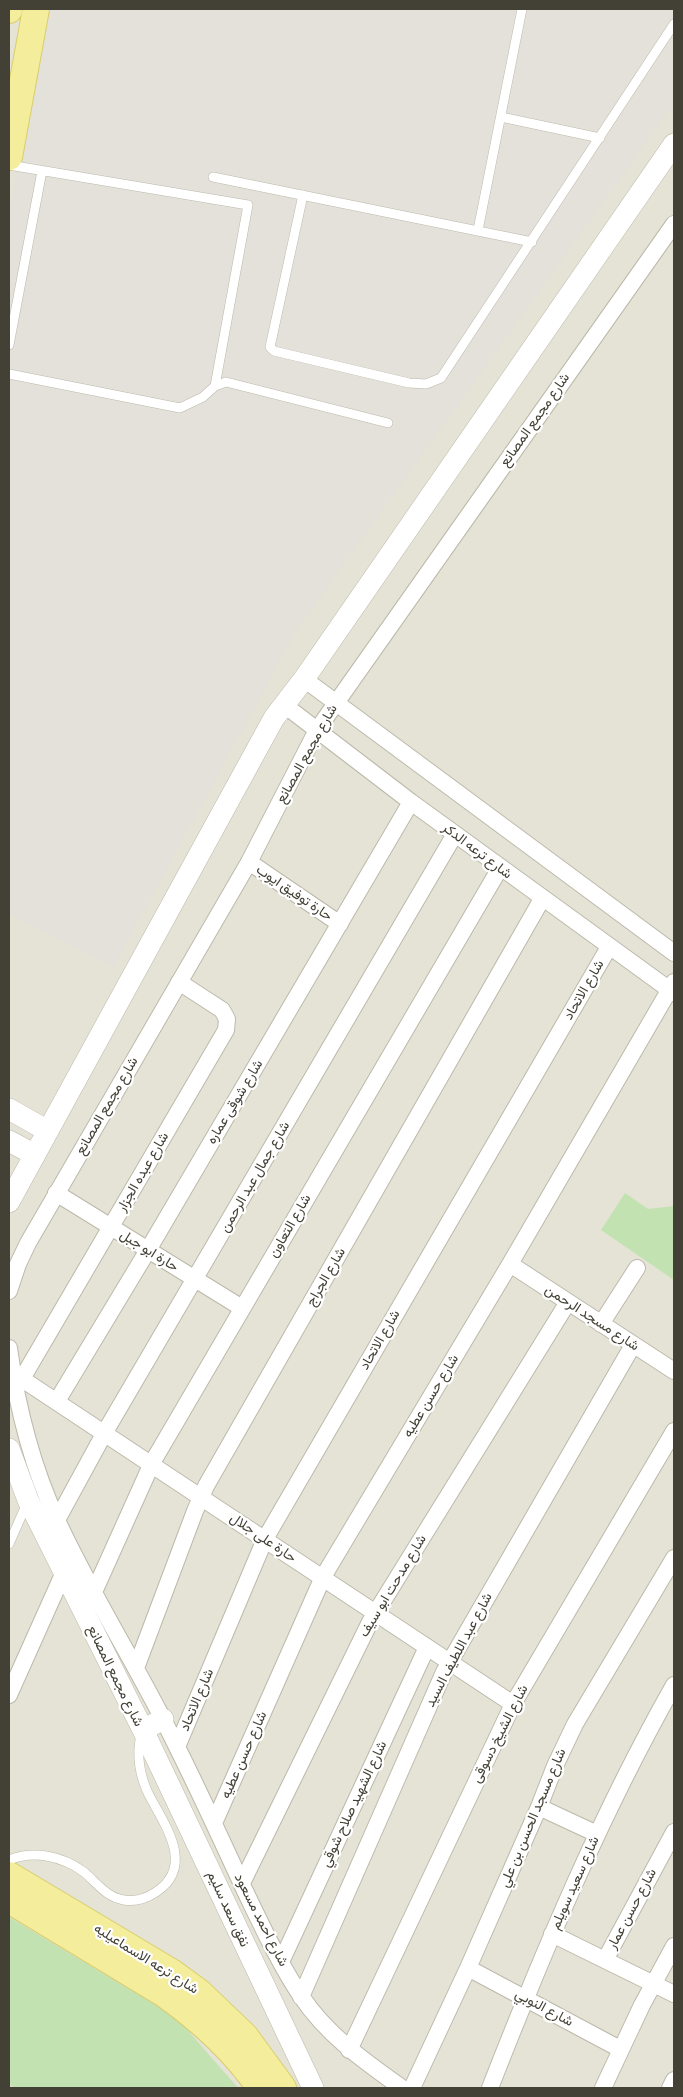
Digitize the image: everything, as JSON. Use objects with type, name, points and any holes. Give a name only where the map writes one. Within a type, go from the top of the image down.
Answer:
[{"type":"main road","points":[[9,157],[36,9]]},
{"type":"main road","name":"شارع ترعه الاسماعيليه","points":[[9,1874],[173,1973],[199,1992],[245,2036],[283,2088]]},
{"type":"main road","name":"شارع ترعه الاسماعيليه","points":[[9,1900],[164,1994],[188,2011],[232,2052],[260,2088]]},
{"type":"street","points":[[9,1202],[265,732],[674,144]]},
{"type":"street","name":"شارع مجمع المصانع","points":[[9,1290],[28,1243],[249,862],[317,730],[674,224]]},
{"type":"street","points":[[304,678],[674,953]]},
{"type":"street","name":"شارع ترعه الدكر","points":[[283,704],[542,899],[609,947],[673,988]]},
{"type":"street","name":"شارع شوقى عماره","points":[[58,1401],[411,802]]},
{"type":"street","name":"شارع جمال عبد الرحمن","points":[[57,1520],[105,1432],[455,834]]},
{"type":"street","name":"حارة توفيق ايوب","points":[[249,862],[340,924]]},
{"type":"street","name":"شارع التعاون","points":[[94,1592],[152,1463],[500,868]]},
{"type":"street","name":"شارع الجراج","points":[[136,1668],[201,1496],[542,899]]},
{"type":"street","name":"شارع الاتحاد","points":[[177,1747],[265,1539],[609,947]]},
{"type":"street","name":"شارع عبده الجزار","points":[[18,1375],[111,1227],[228,1025],[228,1019],[222,1010],[179,982]]},
{"type":"street","name":"شارع حسن عطيه","points":[[214,1823],[323,1577],[673,988]]},
{"type":"street","points":[[9,1109],[48,1131]]},
{"type":"street","points":[[9,1141],[35,1155]]},
{"type":"street","name":"حارة ابو جبل","points":[[56,1193],[242,1308]]},
{"type":"street","name":"شارع مسجد الرحمن","points":[[510,1264],[674,1372]]},
{"type":"street","points":[[600,1324],[637,1268]]},
{"type":"street","name":"شارع مدحت ابو سيف","points":[[242,1883],[375,1612],[568,1302]]},
{"type":"street","name":"شارع عبد اللطيف السيد","points":[[301,1997],[449,1662],[634,1345]]},
{"type":"street","name":"شارع مجمع المصانع","points":[[9,1348],[18,1375],[30,1446],[57,1520],[163,1719]]},
{"type":"street","name":"حارة على جلال","points":[[18,1375],[513,1704]]},
{"type":"street","name":"شارع الشيخ دسوقى","points":[[349,2050],[513,1704],[674,1432]]},
{"type":"street","name":"شارع مجمع المصانع","points":[[9,1449],[28,1500],[143,1730]]},
{"type":"street","name":"شارع مسجد الحسن بن علي","points":[[412,2088],[468,1968],[575,1724],[674,1558]]},
{"type":"street","points":[[9,1695],[64,1572]]},
{"type":"street","name":"شارع الشهيد صلاح شوقي","points":[[281,1962],[427,1646]]},
{"type":"street","name":"شارع سعيد سويلم","points":[[490,2088],[525,1998],[597,1834],[620,1786],[674,1685]]},
{"type":"street","points":[[143,1730],[163,1719]]},
{"type":"street","name":"شارع احمد مسعود","points":[[163,1719],[281,1962],[301,1997],[323,2025],[349,2050],[402,2088]]},
{"type":"street","name":"نفق سعد سليم","points":[[143,1730],[313,2088]]},
{"type":"street","points":[[539,1807],[597,1834]]},
{"type":"street","name":"شارع حسن عمار","points":[[605,1960],[674,1832]]},
{"type":"street","points":[[552,1934],[674,1994]]},
{"type":"street","points":[[603,2088],[653,1983],[674,1946]]},
{"type":"street","name":"شارع النوبي","points":[[468,1968],[620,2049]]},
{"type":"street","points":[[670,2088],[674,2080]]},
{"type":"lane","points":[[478,230],[522,9]]},
{"type":"lane","points":[[303,195],[270,347],[274,351],[409,383],[426,384],[441,378],[674,24]]},
{"type":"lane","points":[[501,117],[600,138]]},
{"type":"lane","points":[[9,165],[248,205],[215,386]]},
{"type":"lane","points":[[9,345],[42,171]]},
{"type":"lane","points":[[213,176],[532,242]]},
{"type":"lane","points":[[9,374],[180,408],[203,397],[215,386],[226,382],[388,423]]},
{"type":"lane","points":[[9,1544],[28,1500]]},
{"type":"lane","name":"شارع مجمع المصانع","points":[[9,1860],[30,1854],[46,1855],[84,1872],[108,1894],[125,1900],[138,1900],[160,1890],[169,1880],[174,1869],[176,1856],[174,1844],[144,1782],[139,1756],[139,1742],[143,1730]]},
{"type":"shaded area","points":[[9,9],[674,9],[674,2088],[9,2088]]},
{"type":"shaded area","points":[[47,9],[674,9],[674,104],[297,630],[113,968],[9,914],[9,211]]},
{"type":"green space","points":[[625,1193],[648,1209],[674,1206],[674,1280],[601,1230]]},
{"type":"green space","points":[[9,1917],[177,2018],[238,2088],[14,2088],[9,2084]]}]
